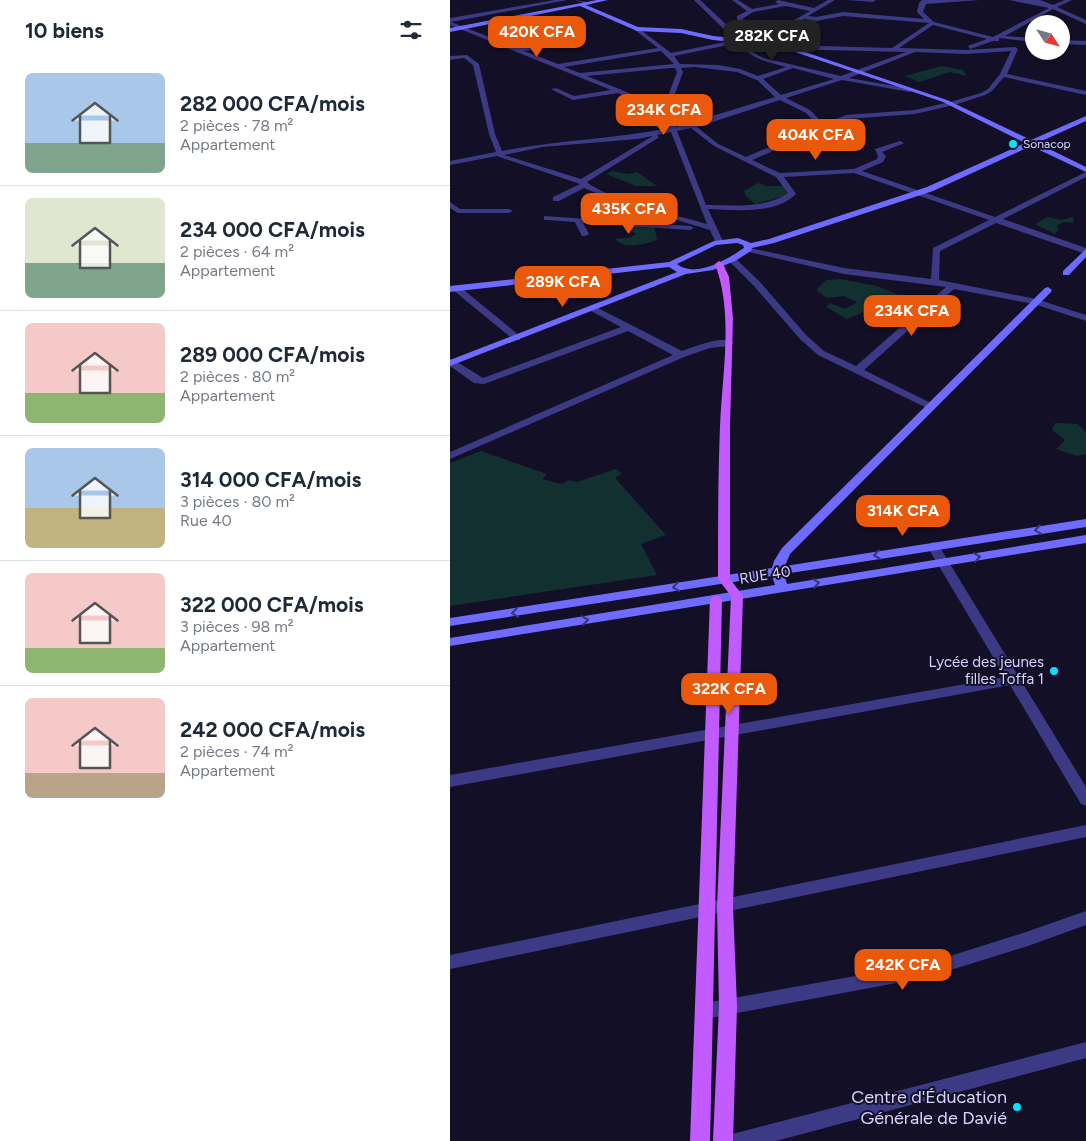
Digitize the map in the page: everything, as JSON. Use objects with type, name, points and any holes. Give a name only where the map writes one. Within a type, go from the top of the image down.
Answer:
[{"type":"main road","points":[[450,30],[580,2],[589,3],[606,0]]},
{"type":"main road","points":[[580,2],[637,29],[681,31],[784,47],[952,104],[1086,170]]},
{"type":"main road","points":[[589,3],[649,29]]},
{"type":"main road","points":[[451,363],[594,309],[684,272],[698,272],[719,264],[748,248],[918,193],[1086,118]]},
{"type":"main road","points":[[453,289],[671,264],[719,241],[738,240],[748,248]]},
{"type":"main road","points":[[1066,273],[1086,252]]},
{"type":"main road","points":[[671,264],[684,272]]},
{"type":"main road","points":[[696,1140],[705,1011],[714,733],[716,599],[724,579],[725,424],[729,344],[725,279],[719,264]]},
{"type":"main road","points":[[782,589],[776,571],[779,561],[786,551],[1048,290]]},
{"type":"main road","name":"RUE 40","points":[[450,622],[1086,523]]},
{"type":"main road","name":"RUE 40","points":[[450,642],[1086,539]]},
{"type":"main road","points":[[723,1141],[728,1006],[726,906],[737,596],[724,579]]},
{"type":"street","points":[[450,22],[564,0]]},
{"type":"street","points":[[697,0],[756,57],[840,78],[910,90]]},
{"type":"street","points":[[735,0],[751,10]]},
{"type":"street","points":[[769,0],[814,10]]},
{"type":"street","points":[[760,43],[829,0]]},
{"type":"street","points":[[850,0],[873,0]]},
{"type":"street","points":[[930,22],[920,12],[924,1],[976,0]]},
{"type":"street","points":[[1012,0],[1077,10]]},
{"type":"street","points":[[1036,0],[1086,22]]},
{"type":"street","points":[[954,52],[995,38],[1029,23],[1051,6],[1069,0]]},
{"type":"street","points":[[455,14],[503,4]]},
{"type":"street","points":[[778,32],[766,30],[739,20],[741,15],[751,10],[786,4]]},
{"type":"street","points":[[455,14],[471,17]]},
{"type":"street","points":[[802,17],[816,19],[844,14],[930,22],[995,38],[1025,40]]},
{"type":"street","points":[[450,22],[666,110]]},
{"type":"street","points":[[894,49],[930,22]]},
{"type":"street","points":[[637,29],[669,55],[679,67],[680,72],[666,110],[703,207],[719,241]]},
{"type":"street","points":[[995,38],[1015,49]]},
{"type":"street","points":[[669,55],[741,41]]},
{"type":"street","points":[[1070,42],[1086,43]]},
{"type":"street","points":[[516,50],[556,45]]},
{"type":"street","points":[[784,47],[954,52],[1015,49]]},
{"type":"street","points":[[558,66],[661,49]]},
{"type":"street","points":[[745,160],[822,126],[852,116],[915,112],[952,104],[989,91],[1003,75],[1015,49]]},
{"type":"street","points":[[450,163],[549,144],[630,138],[692,126],[858,72],[916,50]]},
{"type":"street","points":[[966,52],[993,57]]},
{"type":"street","points":[[450,58],[465,56],[476,64],[498,154],[510,160],[583,183],[623,201],[712,228]]},
{"type":"street","points":[[1002,59],[1011,61]]},
{"type":"street","points":[[758,78],[793,66]]},
{"type":"street","points":[[580,75],[679,67],[724,67],[758,78],[780,98],[812,112],[822,126]]},
{"type":"street","points":[[1003,75],[1086,93]]},
{"type":"street","points":[[554,89],[573,98],[619,91]]},
{"type":"street","points":[[692,126],[716,145],[780,175],[854,171],[880,160],[882,156],[878,151],[880,149],[900,143]]},
{"type":"street","points":[[556,199],[664,132]]},
{"type":"street","points":[[854,171],[1086,252]]},
{"type":"street","points":[[936,282],[936,250],[1086,174]]},
{"type":"street","points":[[703,207],[753,206],[786,199],[792,194],[780,175]]},
{"type":"street","points":[[450,204],[458,212],[509,211]]},
{"type":"street","points":[[547,218],[712,228]]},
{"type":"street","points":[[578,220],[585,234]]},
{"type":"street","points":[[748,248],[844,271],[936,282],[1036,302],[1086,318]]},
{"type":"street","points":[[731,259],[757,284],[803,337],[827,356],[931,407]]},
{"type":"street","points":[[857,370],[952,286]]},
{"type":"street","points":[[453,289],[517,338]]},
{"type":"street","points":[[594,309],[681,355]]},
{"type":"street","points":[[451,363],[478,381],[484,381],[627,328]]},
{"type":"street","points":[[450,456],[681,355],[708,345],[729,344]]},
{"type":"street","points":[[933,546],[1086,800]]},
{"type":"street","points":[[450,781],[1014,680]]},
{"type":"street","points":[[450,962],[1086,831]]},
{"type":"street","points":[[705,1011],[928,970],[1028,939],[1086,918]]},
{"type":"street","points":[[740,1141],[1086,1050]]},
{"type":"green space","points":[[941,66],[963,70],[967,76],[950,72],[919,82],[905,76]]},
{"type":"green space","points":[[612,171],[628,174],[637,172],[657,186],[636,186],[606,174]]},
{"type":"green space","points":[[758,183],[766,186],[787,186],[792,194],[755,204],[745,195],[744,191]]},
{"type":"green space","points":[[1048,217],[1061,220],[1073,217],[1074,223],[1064,222],[1056,226],[1059,229],[1055,234],[1035,224]]},
{"type":"green space","points":[[654,225],[657,240],[629,245],[615,239],[631,237],[636,234],[631,231],[631,226]]},
{"type":"green space","points":[[840,279],[877,286],[901,296],[847,319],[826,307],[830,303],[845,309],[857,302],[844,296],[827,298],[816,290],[826,280]]},
{"type":"green space","points":[[1055,423],[1078,424],[1086,432],[1086,454],[1077,456],[1056,449],[1065,440],[1052,430]]},
{"type":"green space","points":[[481,451],[547,474],[542,479],[562,484],[569,480],[577,482],[616,469],[622,474],[615,478],[666,535],[641,544],[657,575],[450,606],[450,463]]},
{"type":"place","name":"Sonacop","points":[[1013,144]]},
{"type":"place","name":"Lycée des jeunes filles Toffa 1","points":[[1054,671]]},
{"type":"place","name":"Centre d'Éducation Générale de Davié","points":[[1017,1107]]}]
